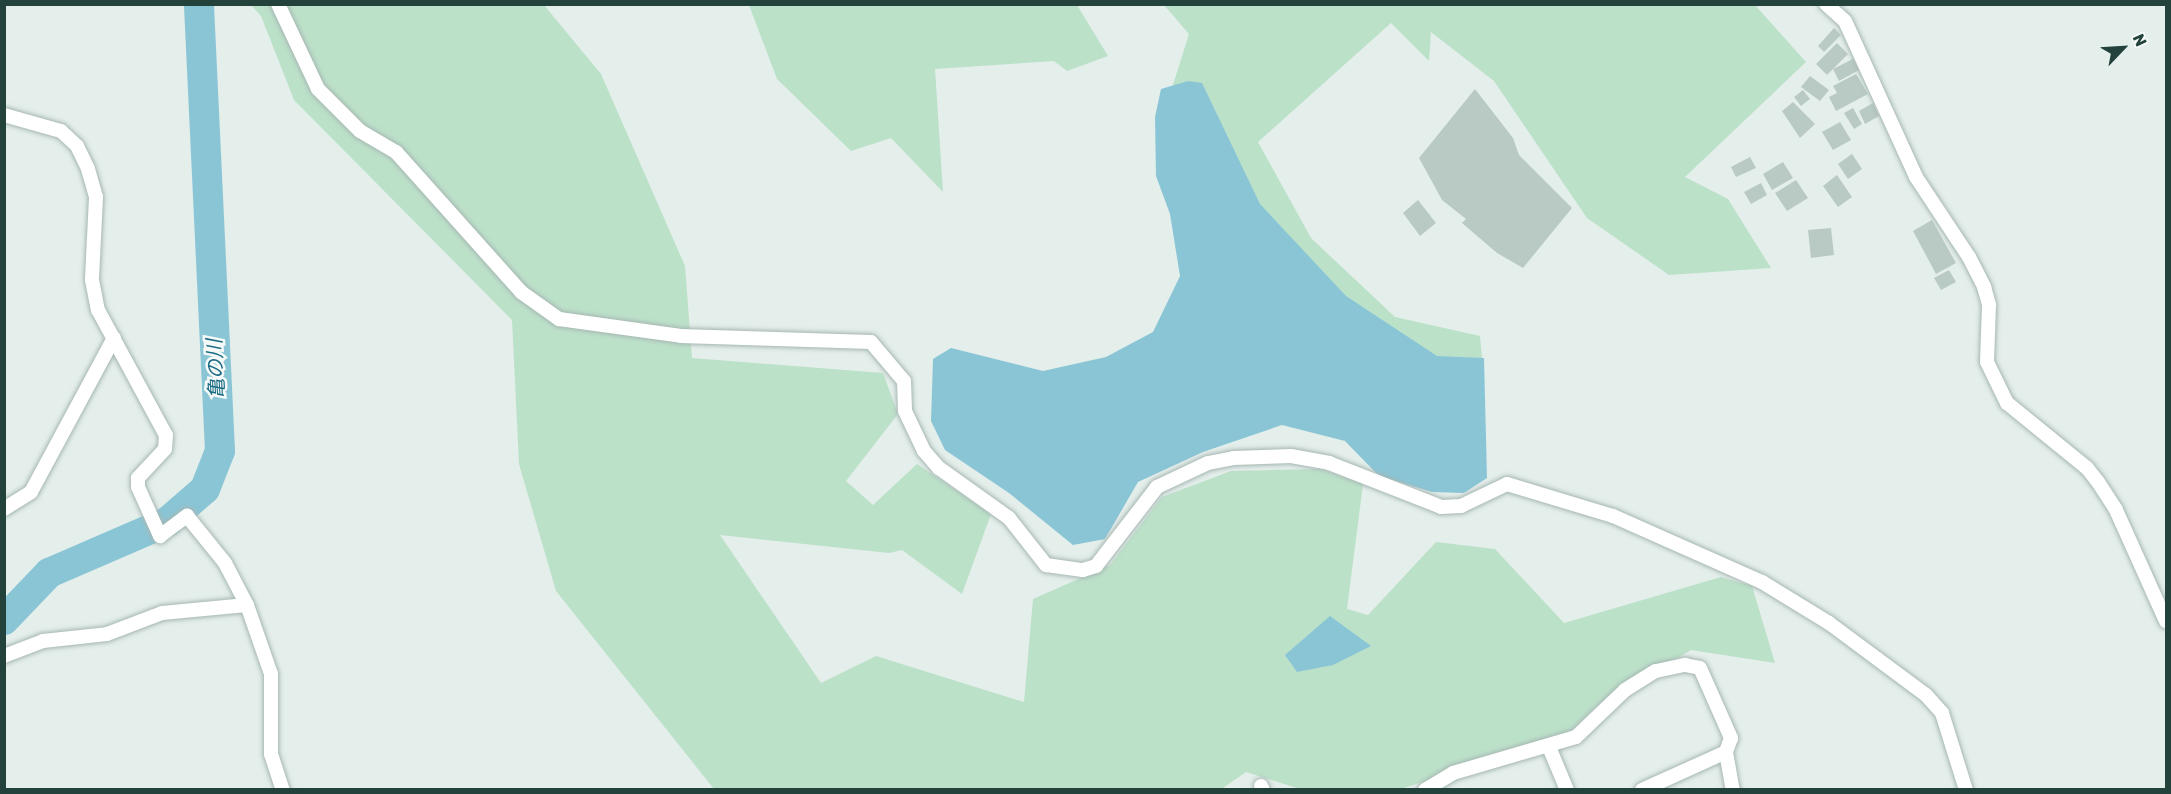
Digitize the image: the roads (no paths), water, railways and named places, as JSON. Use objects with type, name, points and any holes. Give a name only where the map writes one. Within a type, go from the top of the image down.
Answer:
[{"type":"street","points":[[278,4],[318,89],[360,132],[396,152],[521,292],[559,319],[670,335],[871,342],[904,381],[905,411],[924,451],[939,468],[1009,518],[1046,565],[1083,570],[1096,566],[1157,487],[1208,463],[1234,458],[1291,456],[1329,463],[1441,507],[1461,506],[1507,484],[1613,516],[1762,582],[1829,623],[1926,695],[1942,713],[1966,789]]},
{"type":"street","points":[[1826,4],[1845,21],[1916,177],[1969,257],[1984,287],[1989,305],[1987,362],[2007,403],[2087,468],[2098,482],[2116,510],[2166,621]]},
{"type":"street","points":[[4,115],[61,130],[77,146],[85,161],[96,196],[92,280],[98,310],[166,435],[165,449],[138,478],[138,487],[160,536],[187,516],[225,563],[247,605],[271,674],[271,754],[283,789]]},
{"type":"street","points":[[4,509],[31,492],[114,338]]},
{"type":"street","points":[[4,656],[44,641],[107,634],[162,613],[247,605]]},
{"type":"street","points":[[1425,789],[1453,773],[1549,747],[1576,737],[1625,690],[1656,671],[1685,665],[1700,668],[1731,738],[1726,752],[1733,789]]},
{"type":"street","points":[[1549,747],[1567,789]]},
{"type":"street","points":[[1642,789],[1726,752]]},
{"type":"water","points":[[1188,81],[1202,83],[1260,204],[1346,296],[1437,356],[1484,358],[1487,478],[1464,493],[1432,492],[1379,476],[1345,441],[1282,425],[1203,452],[1138,482],[1105,539],[1073,545],[1009,493],[945,450],[931,421],[933,359],[951,348],[1043,371],[1106,357],[1153,332],[1180,276],[1170,214],[1156,176],[1155,117],[1161,89]]},
{"type":"water","points":[[1330,616],[1371,646],[1333,665],[1297,672],[1285,655]]},
{"type":"waterway","name":"亀の川","points":[[4,620],[49,573],[167,522],[205,489],[220,451],[199,4]]}]
